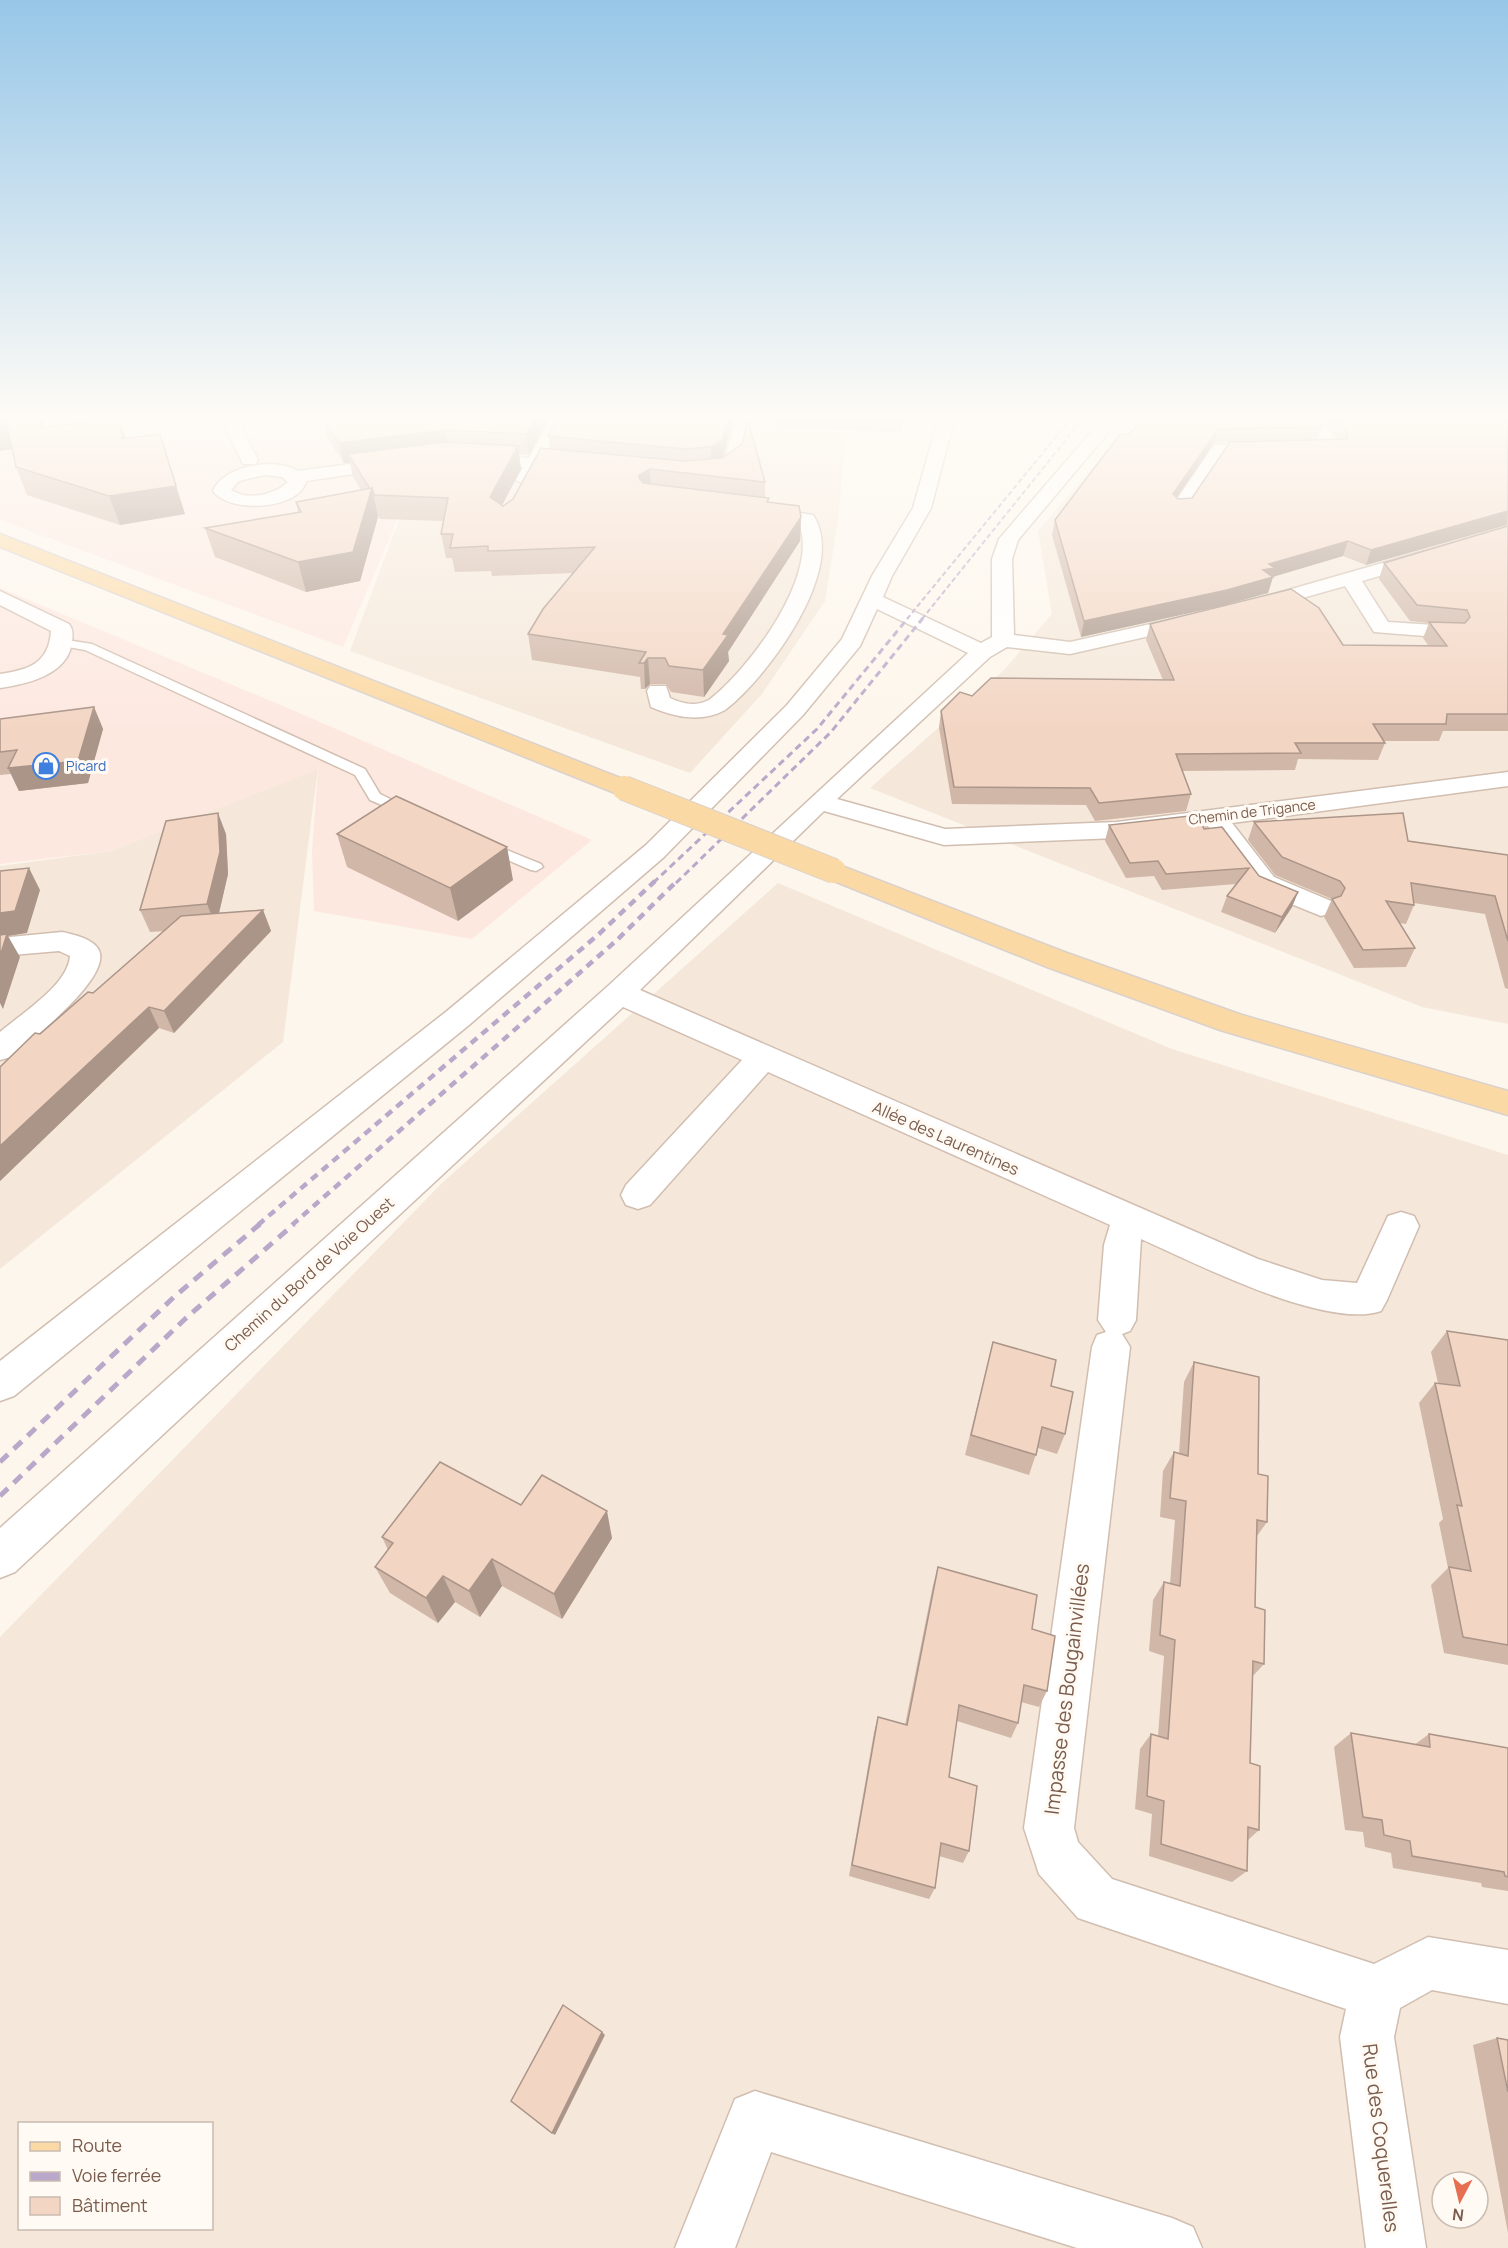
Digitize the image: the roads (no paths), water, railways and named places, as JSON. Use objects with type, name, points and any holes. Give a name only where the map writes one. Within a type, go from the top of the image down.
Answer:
[{"type":"main road","points":[[0,540],[1057,960],[1232,1023],[1508,1103]]},
{"type":"street","points":[[658,691],[660,702],[680,711],[713,707],[730,693],[776,640],[808,577],[812,528],[807,521]]},
{"type":"street","points":[[0,1384],[458,1018],[655,851],[795,710],[852,641],[882,576],[914,521]]},
{"type":"street","points":[[1024,521],[1009,539],[1002,559],[1003,640],[1070,648],[1205,618]]},
{"type":"street","points":[[1228,612],[1508,533]]},
{"type":"street","points":[[1350,578],[1381,628],[1450,632]]},
{"type":"street","points":[[0,597],[62,628],[60,648],[49,664],[37,671],[0,681]]},
{"type":"street","points":[[872,599],[982,652]]},
{"type":"street","name":"Chemin du Bord de Voie Ouest","points":[[0,1557],[619,993],[819,802],[982,652],[1003,640]]},
{"type":"street","name":"Chemin de Trigance","points":[[819,802],[944,837],[1118,830],[1508,779]]},
{"type":"street","points":[[1215,817],[1264,883],[1321,907]]},
{"type":"street","points":[[0,947],[62,941],[85,951],[84,968],[68,991],[0,1049]]},
{"type":"street","name":"Allée des Laurentines","points":[[619,993],[1247,1270],[1322,1295],[1368,1300],[1401,1226]]},
{"type":"street","points":[[638,1195],[763,1057]]},
{"type":"street","name":"Impasse des Bougainvillées","points":[[1129,1218],[1122,1245],[1114,1334],[1049,1828],[1057,1856],[1096,1900],[1377,1992]]},
{"type":"street","points":[[1377,1992],[1428,1963],[1508,1977]]},
{"type":"street","name":"Rue des Coquerelles","points":[[1377,1992],[1367,2037],[1396,2248]]},
{"type":"street","points":[[705,2248],[755,2119],[1172,2248]]},
{"type":"lane","points":[[60,643],[88,647],[360,772],[375,796],[418,815]]},
{"type":"lane","points":[[471,839],[536,867]]},
{"type":"railway","points":[[907,619],[987,521]]},
{"type":"railway","points":[[922,619],[1001,521]]},
{"type":"railway","points":[[653,883],[817,729],[908,618]]},
{"type":"railway","points":[[676,883],[831,732],[923,618]]},
{"type":"railway","points":[[258,1225],[599,934],[655,881]]},
{"type":"railway","points":[[292,1225],[617,940],[677,881]]},
{"type":"railway","points":[[0,1462],[174,1297],[260,1224]]},
{"type":"railway","points":[[0,1496],[185,1319],[294,1224]]},
{"type":"place","name":"Picard","points":[[46,766]]}]
